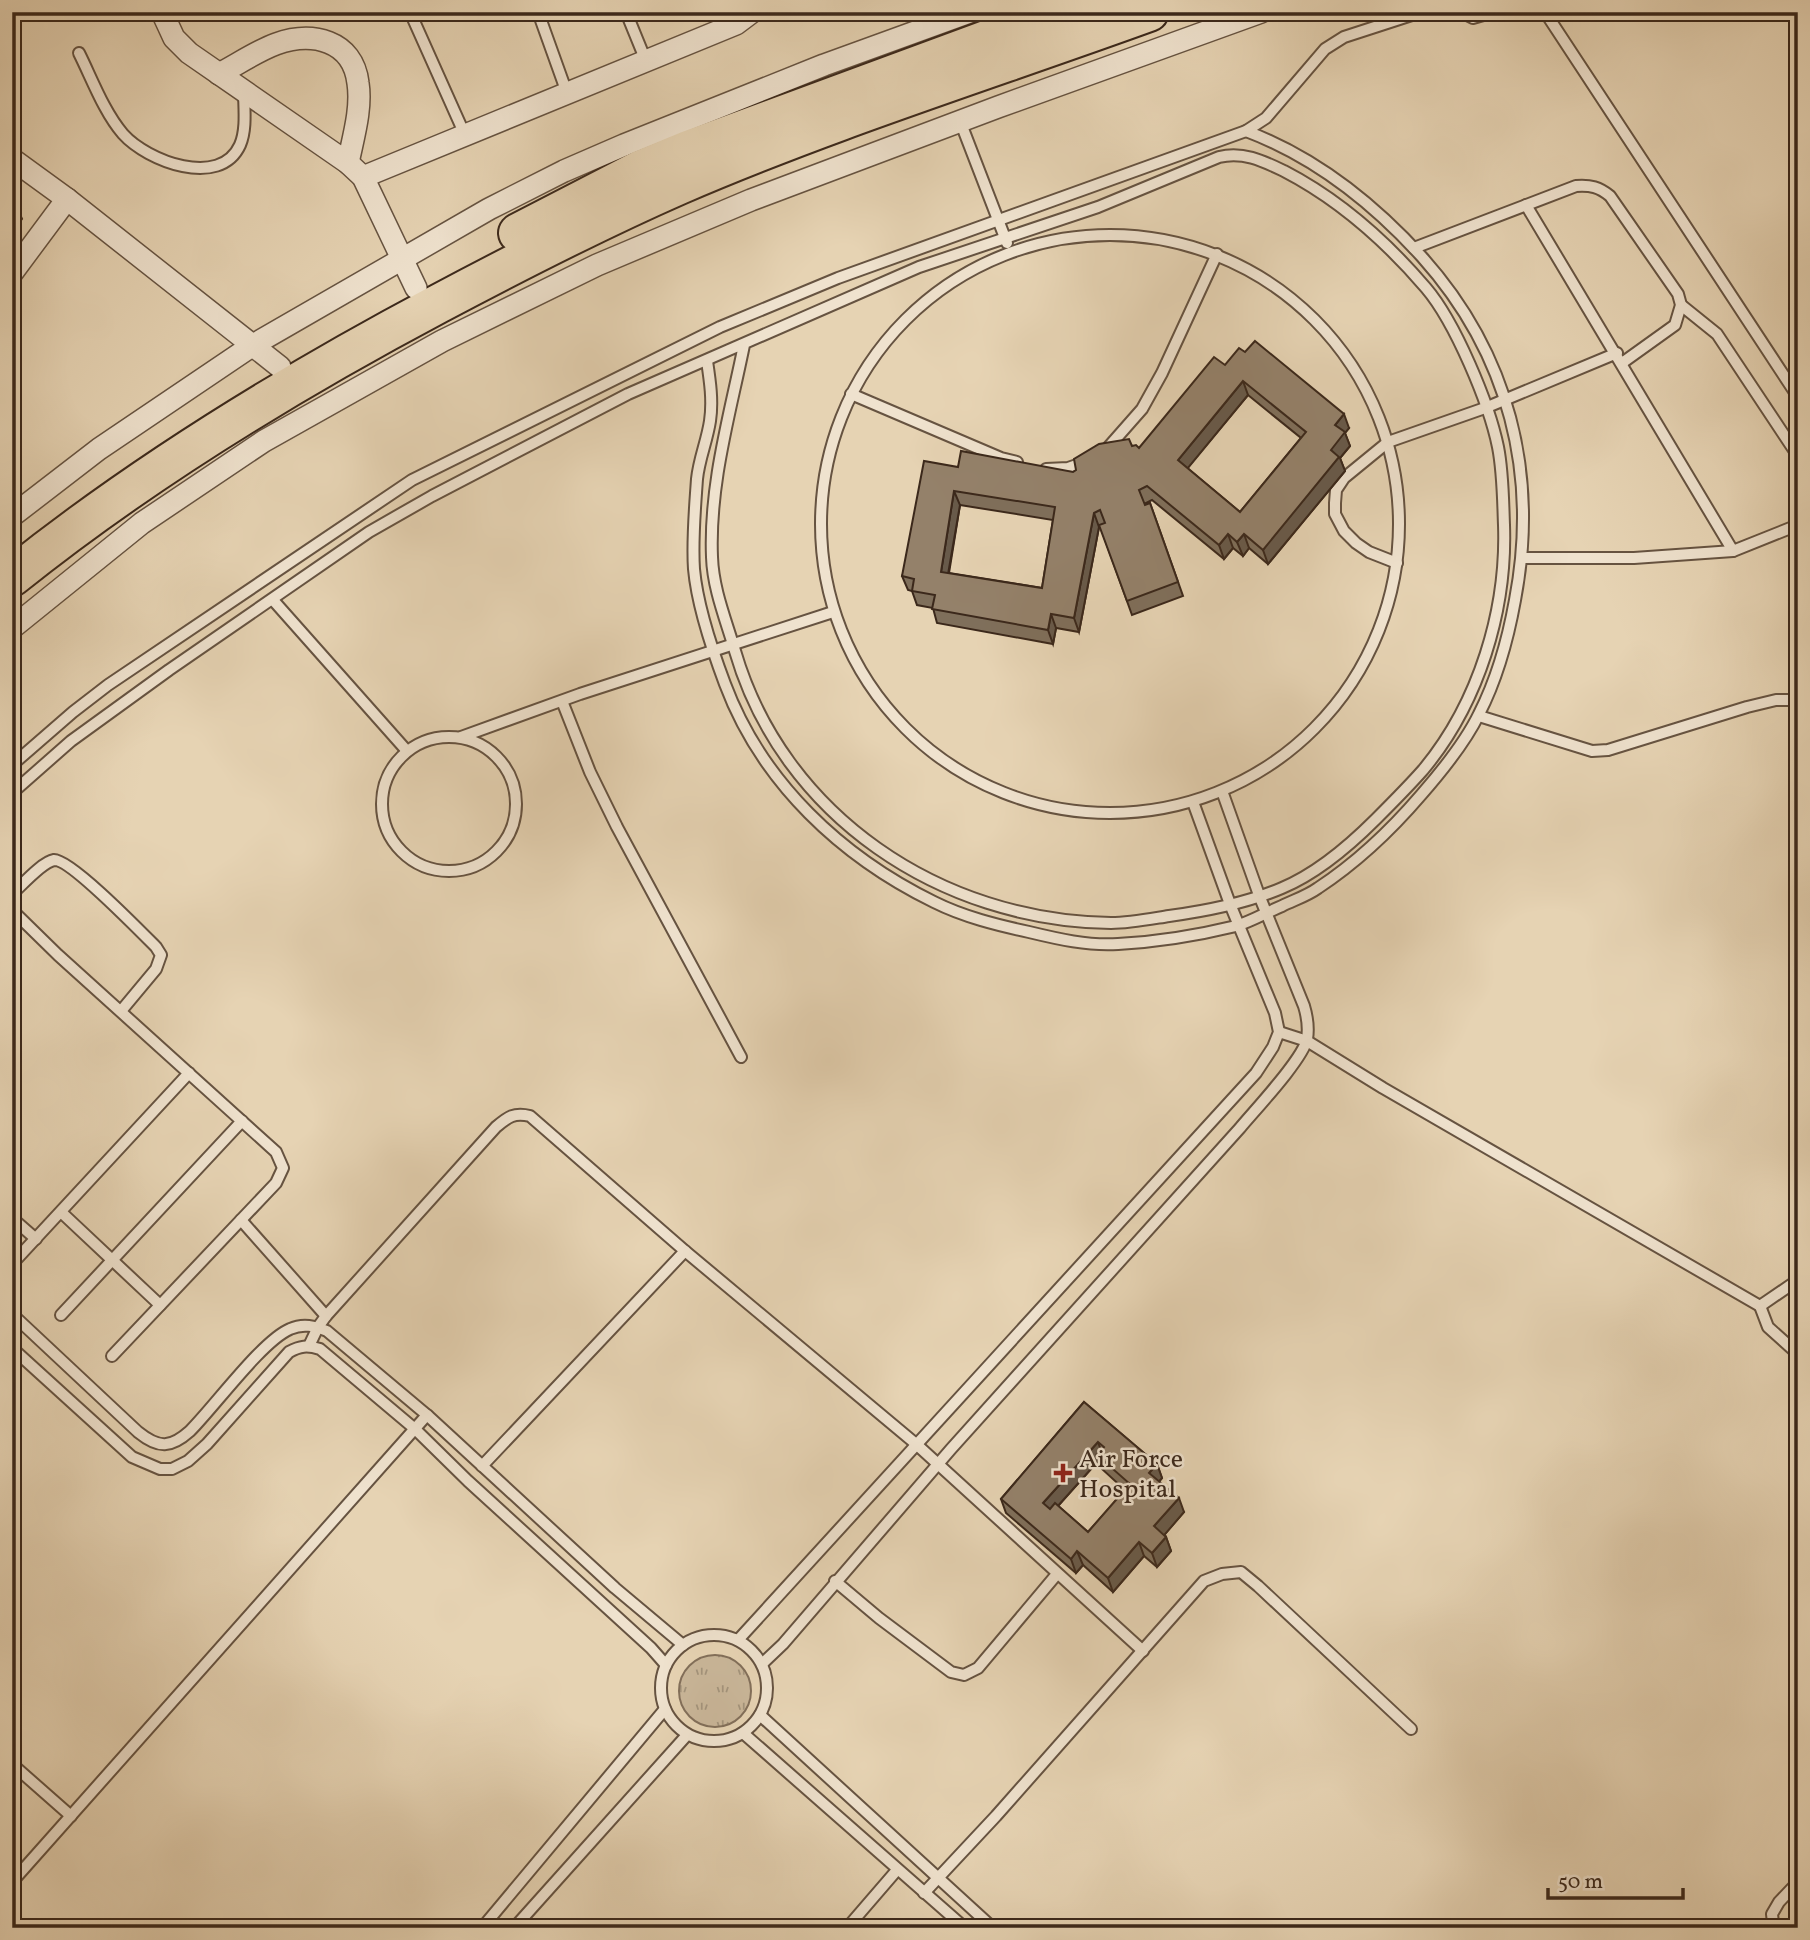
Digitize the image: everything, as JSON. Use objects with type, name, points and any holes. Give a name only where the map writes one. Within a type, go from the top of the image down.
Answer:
[{"type":"highway","points":[[12,547],[266,356],[410,273],[642,169],[937,56],[1062,12]]},
{"type":"highway","points":[[12,577],[116,499],[283,389],[518,261],[682,184],[854,116],[1149,12]]},
{"type":"street","points":[[162,12],[174,38],[189,53],[356,170],[410,273],[489,209],[564,171],[824,65],[970,12]]},
{"type":"street","points":[[356,170],[465,135],[736,24],[752,12]]},
{"type":"street","points":[[12,628],[142,523],[264,441],[431,347],[597,265],[751,200],[1261,12]]},
{"type":"street","points":[[219,74],[275,44],[297,38],[318,38],[335,44],[349,55],[356,69],[359,86],[356,170]]},
{"type":"street","points":[[12,159],[266,356],[99,449],[12,516]]},
{"type":"street","points":[[12,273],[67,199]]},
{"type":"lane","points":[[410,12],[465,135]]},
{"type":"lane","points":[[538,12],[568,93]]},
{"type":"lane","points":[[626,12],[646,61]]},
{"type":"lane","points":[[12,765],[108,685],[412,480],[720,327],[838,278],[1246,131],[1266,118],[1325,49],[1344,37],[1421,12]]},
{"type":"lane","points":[[1461,12],[1473,18],[1494,12]]},
{"type":"lane","points":[[1545,12],[1798,397]]},
{"type":"lane","points":[[79,53],[115,124],[125,137],[147,153],[176,164],[213,167],[233,154],[243,136],[244,91]]},
{"type":"lane","points":[[960,121],[1009,252]]},
{"type":"lane","points":[[707,361],[712,399],[710,423],[698,472],[694,570],[726,688],[752,739],[790,794],[827,832],[866,863],[912,891],[956,912],[1067,941],[1115,945],[1240,925],[1315,891],[1374,844],[1404,816],[1436,779],[1479,716],[1495,676],[1510,628],[1525,525],[1524,485],[1515,429],[1491,365],[1466,314],[1392,224],[1353,191],[1277,142],[1246,131]]},
{"type":"lane","points":[[12,793],[82,733],[169,670],[369,532],[432,496],[628,394],[919,267],[1098,207],[1232,154],[1258,159],[1305,182],[1331,198],[1386,244],[1431,293],[1467,361],[1498,445],[1505,541],[1494,628],[1477,678],[1463,708],[1426,766],[1337,854],[1308,875],[1279,889],[1230,904],[1193,913],[1114,923],[1055,919],[999,906],[946,888],[900,865],[858,836],[787,762],[767,730],[744,683],[717,591],[712,559],[713,501],[744,345]]},
{"type":"lane","points":[[1397,563],[1369,552],[1344,531],[1335,514],[1336,490],[1344,478],[1388,442],[1619,358],[1675,325],[1681,305],[1678,294],[1610,196],[1600,188],[1588,185],[1526,205],[1414,248]]},
{"type":"lane","points":[[1526,205],[1733,551]]},
{"type":"lane","points":[[1078,236],[1149,236],[1217,254],[1275,285],[1324,328],[1363,381],[1388,442],[1396,481],[1400,522],[1397,563],[1382,621],[1356,675],[1320,723],[1274,762],[1222,791],[1193,802],[1119,814],[1106,813],[1044,807],[974,781],[912,738],[864,681],[833,612],[823,569],[820,524],[822,491],[834,436],[851,394],[891,334],[945,286],[1009,252],[1078,236]]},
{"type":"lane","points":[[851,394],[1001,458],[1052,470],[1088,461],[1103,452],[1142,409],[1162,373],[1217,254]]},
{"type":"lane","points":[[1681,305],[1717,334],[1798,456]]},
{"type":"lane","points":[[1522,558],[1634,558],[1733,551],[1798,525]]},
{"type":"lane","points":[[273,600],[407,751]]},
{"type":"lane","points":[[459,738],[562,701],[833,612]]},
{"type":"lane","points":[[1479,716],[1592,751],[1608,750],[1747,707],[1776,700],[1798,700]]},
{"type":"lane","points":[[562,701],[590,772],[617,827],[741,1057]]},
{"type":"lane","points":[[444,737],[459,738],[483,746],[499,759],[510,775],[515,795],[515,817],[507,838],[493,855],[474,867],[453,872],[431,870],[411,861],[395,846],[384,826],[381,804],[384,784],[393,766],[407,751],[424,741],[444,737]]},
{"type":"lane","points":[[762,1664],[783,1644],[938,1463],[1240,1128],[1281,1080],[1307,1041],[1308,1021],[1304,1006],[1259,895],[1222,791]]},
{"type":"lane","points":[[738,1640],[1256,1073],[1273,1047],[1279,1032],[1275,1013],[1230,904],[1193,802]]},
{"type":"lane","points":[[12,894],[45,864],[58,860],[75,870],[156,947],[161,955],[156,968],[121,1011]]},
{"type":"lane","points":[[12,911],[276,1152],[283,1168],[276,1183],[112,1356]]},
{"type":"lane","points":[[1279,1032],[1307,1041],[1383,1088],[1759,1306],[1768,1327],[1798,1354]]},
{"type":"lane","points":[[12,1264],[189,1073]]},
{"type":"lane","points":[[309,1346],[326,1316],[496,1127],[518,1113],[530,1116],[685,1251],[938,1463],[1143,1651]]},
{"type":"lane","points":[[61,1315],[242,1121]]},
{"type":"lane","points":[[61,1212],[160,1305]]},
{"type":"lane","points":[[12,1218],[36,1239]]},
{"type":"lane","points":[[241,1220],[326,1316]]},
{"type":"lane","points":[[482,1466],[685,1251]]},
{"type":"lane","points":[[1759,1306],[1798,1280]]},
{"type":"lane","points":[[12,1314],[148,1441],[168,1445],[179,1441],[190,1431],[279,1335],[306,1325],[318,1327],[341,1341],[427,1415],[615,1588],[683,1645]]},
{"type":"lane","points":[[12,1349],[132,1457],[160,1469],[172,1469],[188,1461],[207,1444],[289,1352],[298,1347],[320,1349],[415,1429],[651,1648],[666,1665]]},
{"type":"lane","points":[[12,1882],[427,1415]]},
{"type":"lane","points":[[168,1445],[172,1469]]},
{"type":"lane","points":[[924,1893],[1204,1581],[1222,1574],[1241,1572],[1411,1729]]},
{"type":"lane","points":[[835,1581],[951,1672],[964,1675],[978,1668],[1057,1574]]},
{"type":"lane","points":[[724,1635],[738,1640],[752,1650],[762,1664],[768,1690],[760,1715],[743,1733],[730,1740],[715,1742],[687,1735],[674,1724],[665,1709],[661,1687],[666,1665],[673,1654],[696,1638],[724,1635]]},
{"type":"lane","points":[[482,1928],[665,1709]]},
{"type":"lane","points":[[760,1715],[993,1928]]},
{"type":"lane","points":[[743,1733],[965,1928]]},
{"type":"lane","points":[[514,1928],[687,1735]]},
{"type":"lane","points":[[12,1764],[71,1816]]},
{"type":"lane","points":[[847,1928],[897,1870]]},
{"type":"lane","points":[[1778,1928],[1773,1923],[1772,1914],[1798,1882]]},
{"type":"green space","points":[[722,1655],[741,1665],[749,1677],[749,1705],[741,1717],[729,1725],[708,1727],[689,1717],[681,1705],[679,1684],[689,1665],[701,1657]]},
{"type":"building","points":[[12,207],[19,212],[12,223]]},
{"type":"building","points":[[1255,341],[1344,414],[1335,425],[1345,432],[1331,450],[1339,457],[1263,550],[1244,534],[1237,542],[1228,534],[1219,545],[1147,486],[1139,490],[1145,505],[1150,503],[1178,582],[1127,601],[1099,525],[1105,523],[1100,510],[1094,513],[1074,618],[1051,614],[1048,630],[932,609],[935,595],[912,591],[914,579],[902,576],[924,461],[958,467],[961,451],[1073,472],[1076,470],[1074,459],[1099,444],[1129,439],[1132,446],[1139,448],[1214,357],[1225,365],[1239,348],[1245,352]],"holes":[[[1243,381],[1306,432],[1240,512],[1178,460]],[[954,491],[1055,507],[1042,588],[941,572]]]},
{"type":"building","points":[[1084,1402],[1157,1464],[1149,1473],[1179,1498],[1154,1526],[1166,1537],[1152,1553],[1139,1542],[1108,1578],[1077,1551],[1071,1559],[1001,1499]],"holes":[[[1098,1442],[1104,1447],[1097,1455],[1130,1484],[1088,1532],[1055,1503],[1050,1509],[1043,1503]]]},
{"type":"place","name":"Air Force Hospital","points":[[1063,1473]]}]
